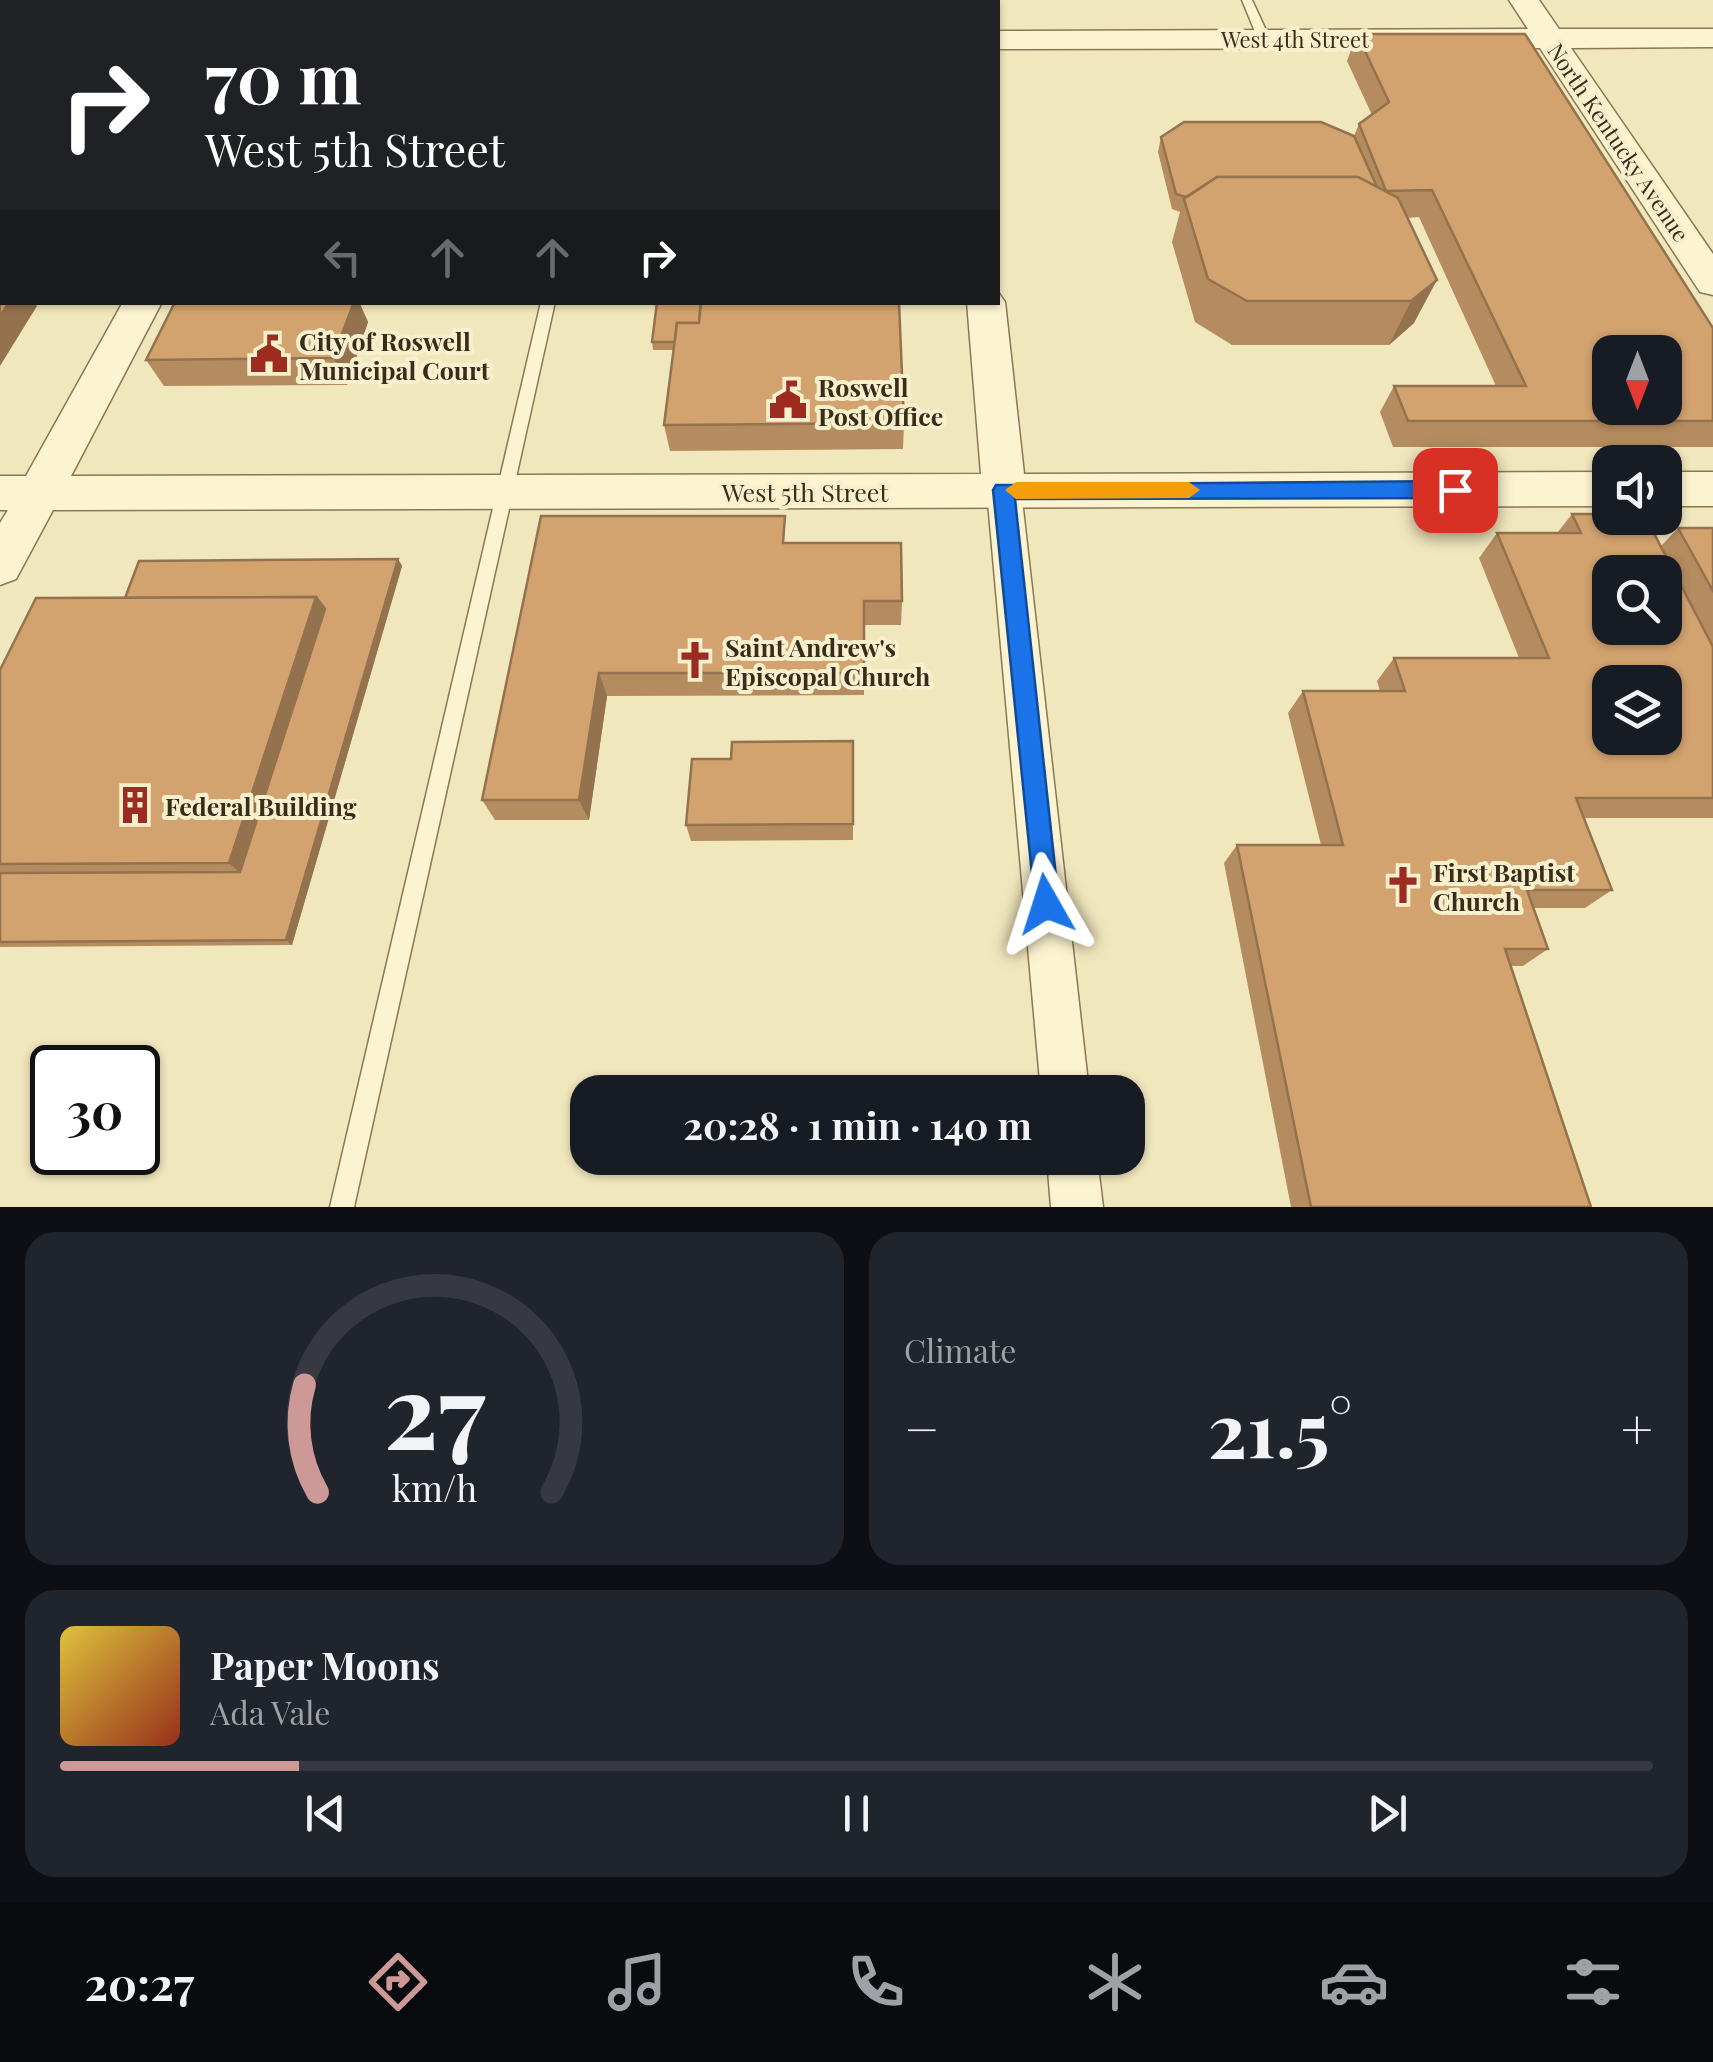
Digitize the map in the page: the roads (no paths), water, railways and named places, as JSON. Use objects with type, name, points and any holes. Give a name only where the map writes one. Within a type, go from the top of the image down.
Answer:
[{"type":"street","name":"North Kentucky Avenue","points":[[1524,0],[1713,283]]},
{"type":"street","name":"West 4th Street","points":[[1000,40],[1713,38]]},
{"type":"street","points":[[0,566],[20,493],[140,305]]},
{"type":"street","points":[[986,305],[1063,1075]]},
{"type":"street","name":"West 5th Street","points":[[20,493],[1592,489]]},
{"type":"street","points":[[1682,489],[1713,489]]},
{"type":"street","points":[[1074,1175],[1077,1207]]},
{"type":"lane","points":[[1247,0],[1264,39]]},
{"type":"lane","points":[[342,1207],[547,305]]},
{"type":"place","name":"City of Roswell Municipal Court","points":[[269,354]]},
{"type":"place","name":"Roswell Post Office","points":[[788,400]]},
{"type":"place","name":"Saint Andrew's Episcopal Church","points":[[695,660]]},
{"type":"place","name":"Federal Building","points":[[135,805]]},
{"type":"place","name":"First Baptist Church","points":[[1403,885]]}]
